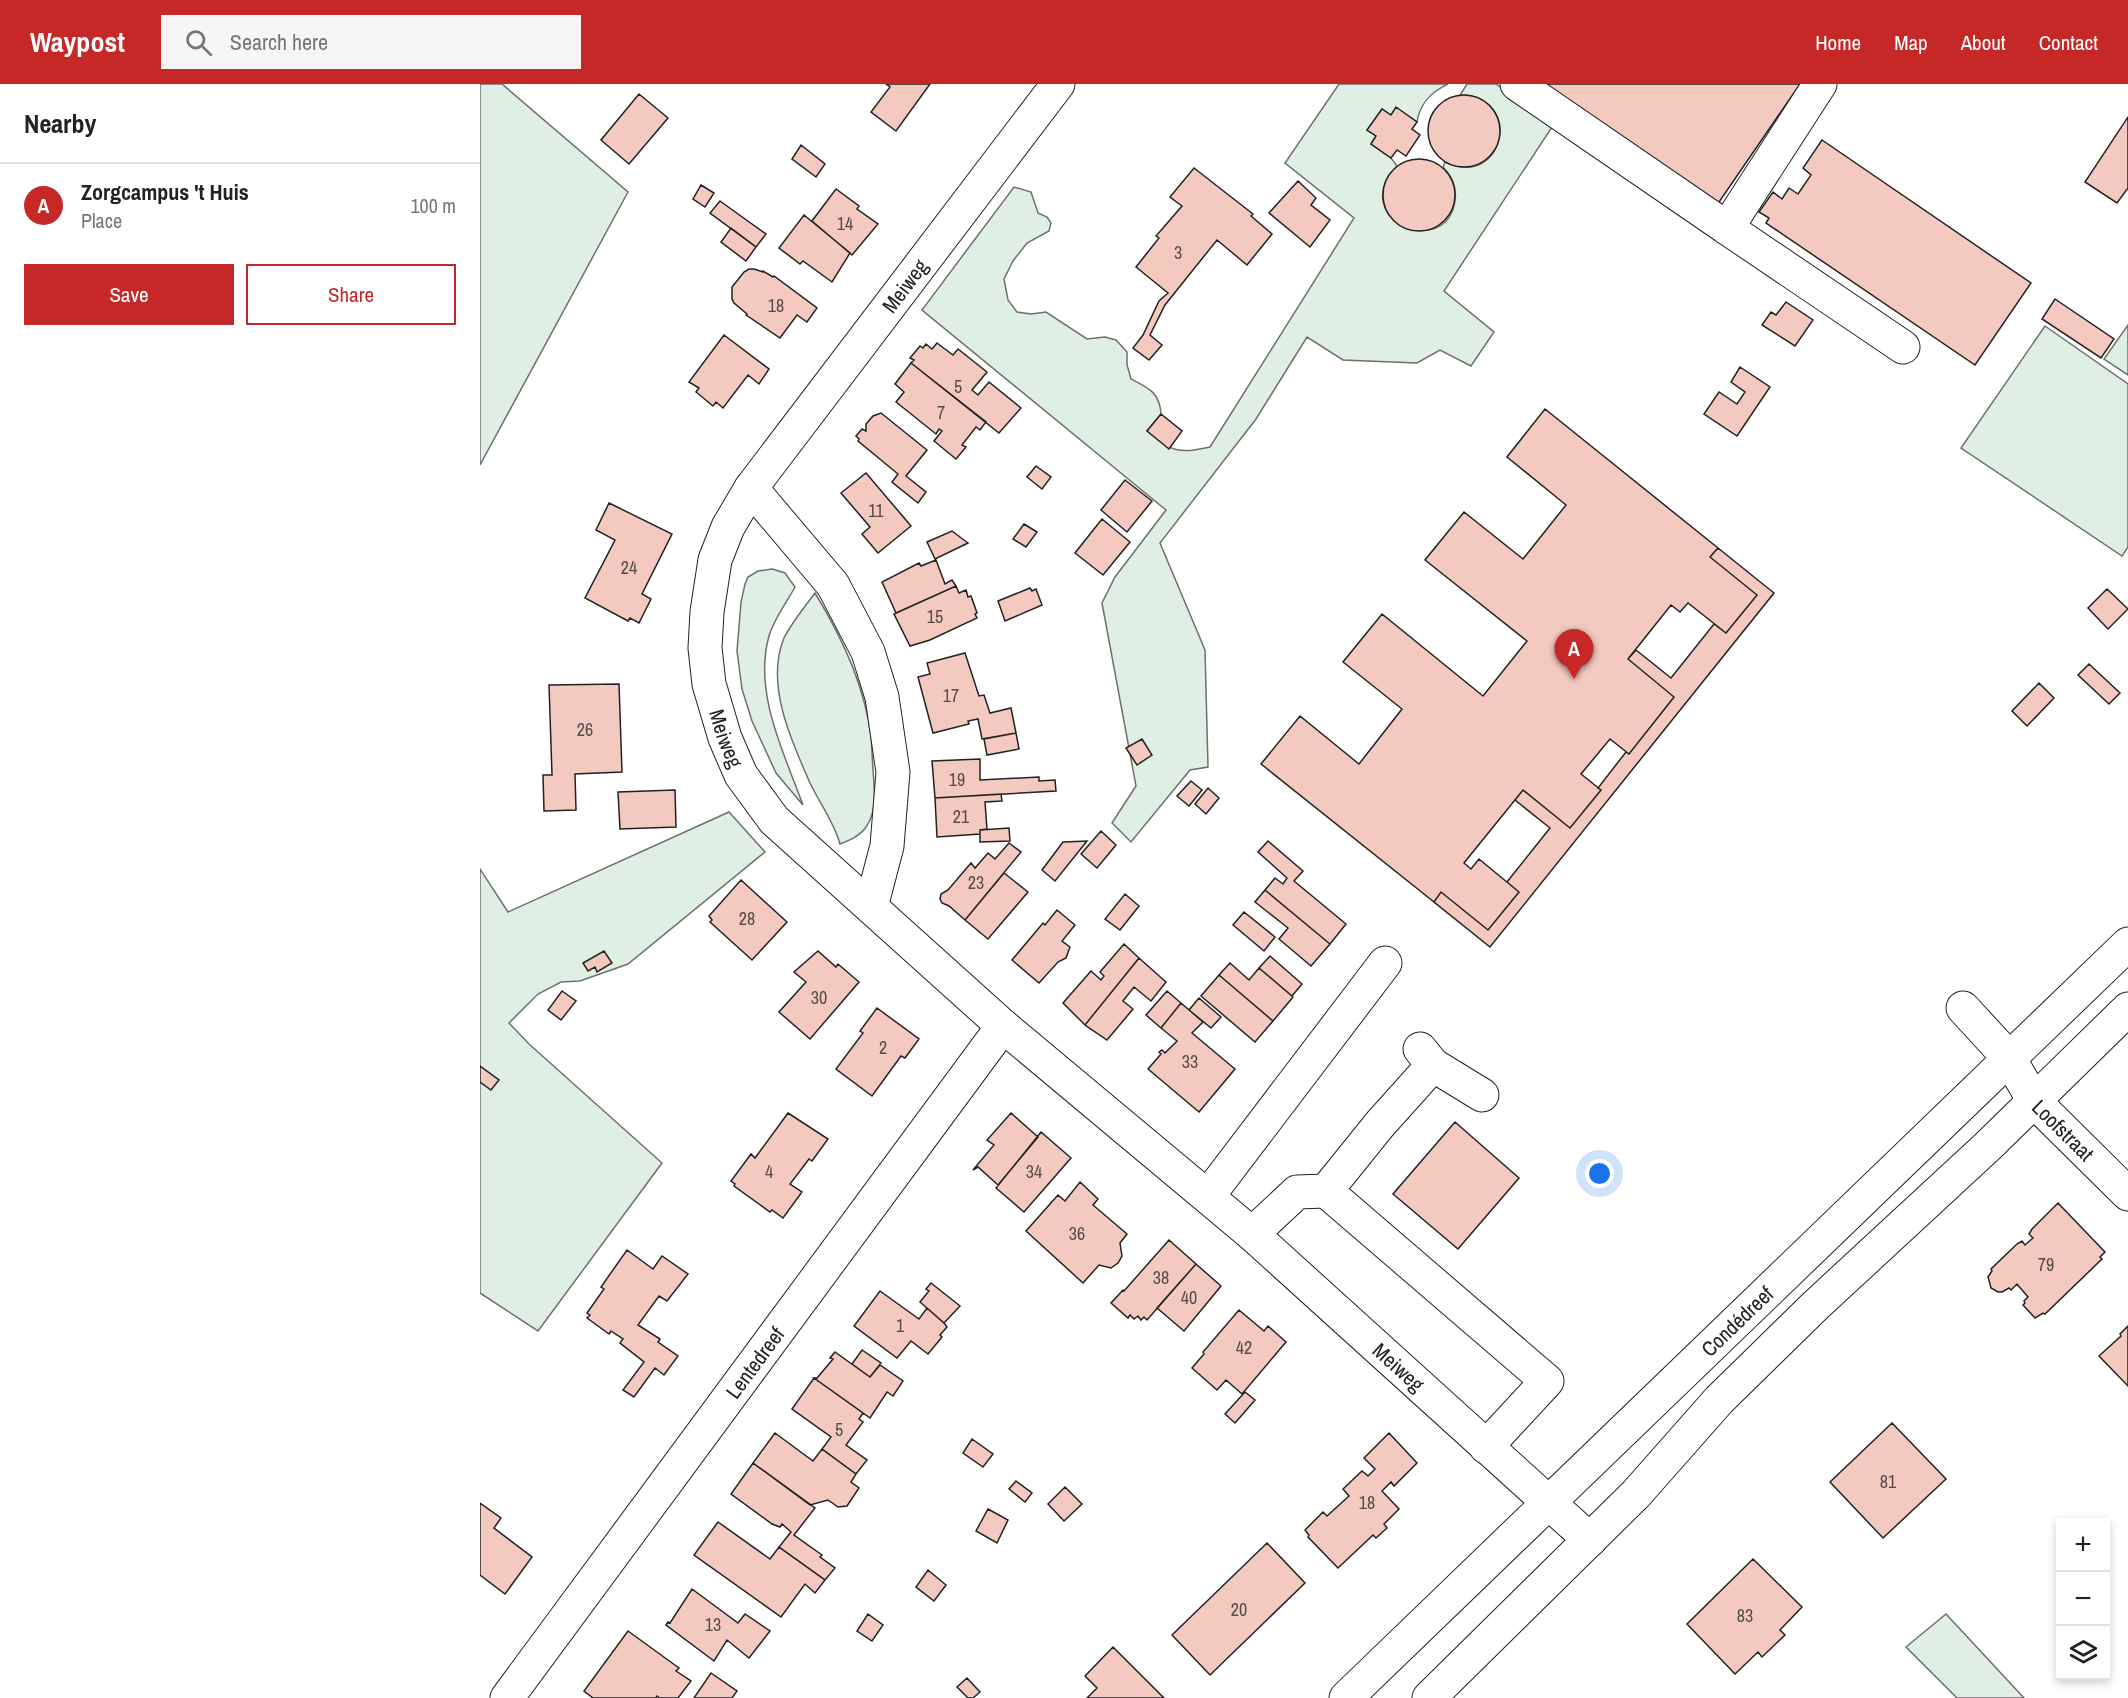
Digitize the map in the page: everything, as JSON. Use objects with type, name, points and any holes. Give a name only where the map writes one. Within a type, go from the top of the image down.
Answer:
[{"type":"street","name":"Meiweg","points":[[1058,84],[751,488],[728,527],[715,560],[707,612],[705,648],[709,684],[725,738],[741,775],[774,820],[1003,1026],[1252,1234],[1590,1540]]},
{"type":"street","points":[[1516,84],[1903,347]]},
{"type":"street","points":[[1727,228],[1820,84]]},
{"type":"street","points":[[751,488],[833,585],[868,652],[882,697],[893,772],[887,846],[871,907]]},
{"type":"street","name":"Condédreef","points":[[1346,1698],[2128,944]]},
{"type":"street","points":[[1208,1196],[1385,963]]},
{"type":"street","name":"Loofstraat","points":[[1963,1008],[2009,1058],[2034,1101],[2128,1194]]},
{"type":"street","name":"Condédreef","points":[[1429,1698],[1636,1494],[1719,1400],[1815,1306],[1988,1146],[2128,1009]]},
{"type":"street","name":"Lentedreef","points":[[507,1698],[1003,1026]]},
{"type":"street","points":[[1326,1191],[1380,1124],[1426,1056],[1482,1095]]},
{"type":"street","points":[[1252,1234],[1297,1192],[1326,1191],[1546,1381],[1485,1447]]},
{"type":"green space","points":[[480,84],[502,84],[628,192],[480,465]]},
{"type":"green space","points":[[1339,84],[1448,84],[1427,99],[1417,122],[1396,108],[1391,115],[1382,109],[1367,130],[1376,136],[1371,144],[1391,158],[1397,166],[1384,185],[1383,202],[1391,216],[1404,226],[1419,230],[1435,228],[1448,219],[1455,201],[1453,182],[1443,167],[1445,162],[1465,167],[1481,163],[1493,153],[1499,139],[1499,124],[1493,110],[1480,99],[1460,95],[1467,84],[1496,84],[1554,124],[1444,291],[1494,332],[1471,366],[1440,350],[1417,363],[1343,360],[1307,337],[1256,419],[1160,543],[1205,650],[1208,767],[1190,770],[1131,842],[1112,823],[1136,786],[1102,603],[1115,577],[1166,510],[922,310],[1014,187],[1031,192],[1038,213],[1047,217],[1051,223],[1049,231],[1027,243],[1013,261],[1004,279],[1008,300],[1017,312],[1031,314],[1046,312],[1087,339],[1105,337],[1116,340],[1127,352],[1127,365],[1131,379],[1148,388],[1158,401],[1161,414],[1147,431],[1176,450],[1210,447],[1354,218],[1285,163]]},
{"type":"green space","points":[[2128,325],[2128,375],[2104,359]]},
{"type":"green space","points":[[2045,326],[2128,384],[2128,547],[2122,556],[1961,448]]},
{"type":"green space","points":[[772,569],[785,573],[795,587],[777,617],[769,636],[765,657],[765,679],[773,722],[803,805],[776,773],[752,721],[742,689],[737,651],[741,602],[745,584],[748,577],[758,571]]},
{"type":"green space","points":[[815,593],[851,662],[864,699],[871,737],[874,792],[872,814],[861,833],[840,844],[795,749],[783,712],[777,674],[784,638]]},
{"type":"green space","points":[[729,812],[765,852],[628,964],[580,981],[561,982],[538,994],[509,1023],[529,1044],[662,1163],[538,1331],[480,1293],[480,869],[508,912]]},
{"type":"green space","points":[[1946,1614],[2024,1698],[1957,1698],[1906,1647]]},
{"type":"building","points":[[886,84],[930,84],[896,131],[871,112],[890,87]]},
{"type":"building","points":[[1540,84],[1800,84],[1717,205]]},
{"type":"building","points":[[639,94],[668,118],[629,164],[601,140]]},
{"type":"building","points":[[1457,95],[1471,95],[1490,105],[1500,124],[1500,138],[1490,157],[1471,167],[1457,167],[1438,157],[1428,138],[1428,124],[1438,105]]},
{"type":"building","points":[[1396,107],[1417,122],[1412,129],[1420,135],[1406,156],[1397,150],[1391,158],[1371,144],[1376,136],[1367,130],[1382,109],[1391,115]]},
{"type":"building","points":[[2128,117],[2128,188],[2117,203],[2085,182]]},
{"type":"building","points":[[1822,140],[2031,283],[1975,365],[1766,223],[1769,218],[1759,212],[1773,192],[1782,199],[1789,188],[1798,194],[1811,175],[1803,168]]},
{"type":"building","points":[[801,145],[825,164],[816,177],[792,159]]},
{"type":"building","points":[[1419,159],[1433,162],[1445,169],[1452,181],[1455,195],[1452,209],[1445,221],[1433,228],[1419,231],[1405,228],[1393,221],[1386,209],[1383,195],[1386,181],[1393,169],[1405,162]]},
{"type":"building","points":[[1194,168],[1253,214],[1251,216],[1272,234],[1247,265],[1217,240],[1165,305],[1150,335],[1162,345],[1149,360],[1133,348],[1143,335],[1159,301],[1168,293],[1136,267],[1159,238],[1156,236],[1182,206],[1170,197]]},
{"type":"building","points":[[1298,181],[1316,198],[1311,205],[1330,220],[1310,247],[1269,213]]},
{"type":"building","points":[[701,185],[714,193],[705,207],[693,199]]},
{"type":"building","points":[[836,189],[859,206],[857,209],[878,224],[852,255],[812,221]]},
{"type":"building","points":[[720,201],[766,234],[756,247],[710,213]]},
{"type":"building","points":[[804,215],[850,253],[832,282],[803,261],[800,264],[779,248]]},
{"type":"building","points":[[731,228],[756,247],[746,261],[721,242]]},
{"type":"building","points":[[749,269],[763,271],[774,276],[817,308],[807,322],[797,315],[780,338],[746,315],[732,299],[732,287]]},
{"type":"building","points":[[2055,299],[2114,339],[2101,358],[2042,319]]},
{"type":"building","points":[[1786,302],[1813,320],[1795,346],[1762,325],[1771,312],[1776,315]]},
{"type":"building","points":[[724,335],[769,369],[759,384],[748,375],[723,408],[716,402],[713,406],[696,392],[699,388],[689,382]]},
{"type":"building","points":[[937,343],[953,355],[958,349],[987,372],[972,390],[978,395],[989,382],[1021,408],[999,433],[911,363],[914,360],[910,358],[920,346],[923,348],[926,344],[932,349]]},
{"type":"building","points":[[911,363],[986,422],[980,430],[976,427],[962,445],[966,447],[956,459],[934,441],[942,431],[939,429],[936,434],[896,402],[904,392],[895,384]]},
{"type":"building","points":[[1740,367],[1770,387],[1737,436],[1704,414],[1719,392],[1737,404],[1745,392],[1731,382]]},
{"type":"building","points":[[1545,409],[1718,548],[1710,557],[1757,595],[1726,633],[1688,603],[1680,612],[1671,605],[1628,659],[1674,697],[1629,754],[1610,739],[1581,774],[1601,790],[1570,828],[1523,790],[1464,863],[1471,869],[1479,859],[1519,892],[1488,930],[1441,892],[1434,902],[1261,764],[1300,716],[1359,764],[1402,709],[1343,662],[1382,614],[1483,696],[1527,641],[1425,560],[1464,512],[1523,559],[1566,505],[1507,457]]},
{"type":"building","points":[[881,413],[927,450],[906,476],[926,492],[918,503],[892,482],[898,474],[858,441],[856,436],[862,429],[866,431],[866,424],[873,416]]},
{"type":"building","points":[[1161,414],[1182,431],[1169,449],[1147,431]]},
{"type":"building","points":[[1036,466],[1051,477],[1042,489],[1027,477]]},
{"type":"building","points":[[866,473],[911,526],[878,553],[862,534],[870,527],[841,493]]},
{"type":"building","points":[[1125,480],[1152,501],[1127,532],[1101,510]]},
{"type":"building","points":[[609,503],[672,534],[642,594],[651,599],[639,623],[630,618],[628,621],[585,598],[615,540],[596,530]]},
{"type":"building","points":[[1102,519],[1130,542],[1103,575],[1075,553]]},
{"type":"building","points":[[1024,524],[1037,532],[1026,547],[1013,539]]},
{"type":"building","points":[[952,531],[968,543],[935,559],[927,542]]},
{"type":"building","points":[[1718,548],[1774,593],[1490,947],[1434,902],[1441,892],[1488,930],[1519,892],[1507,882],[1550,828],[1515,800],[1523,790],[1570,828],[1601,790],[1598,788],[1626,752],[1629,754],[1674,697],[1628,659],[1636,650],[1671,678],[1714,624],[1726,633],[1757,595],[1710,557]]},
{"type":"building","points":[[936,560],[945,584],[952,580],[956,586],[896,613],[882,582],[919,563],[921,566]]},
{"type":"building","points":[[956,586],[959,593],[966,590],[968,597],[971,596],[977,618],[930,640],[910,646],[894,614]]},
{"type":"building","points":[[1030,588],[1032,591],[1036,589],[1042,605],[1005,621],[998,601]]},
{"type":"building","points":[[2107,589],[2128,609],[2108,629],[2088,608]]},
{"type":"building","points":[[965,653],[979,696],[984,695],[990,713],[1011,708],[1016,733],[982,739],[978,719],[968,721],[969,724],[933,733],[918,677],[930,674],[927,663]]},
{"type":"building","points":[[2089,664],[2120,693],[2109,704],[2078,675]]},
{"type":"building","points":[[2039,683],[2054,698],[2027,726],[2012,711]]},
{"type":"building","points":[[619,684],[622,772],[575,774],[576,810],[544,811],[543,775],[552,775],[549,685]]},
{"type":"building","points":[[1016,733],[1019,749],[987,755],[984,739]]},
{"type":"building","points":[[1142,739],[1152,755],[1137,765],[1126,748]]},
{"type":"building","points":[[980,759],[980,780],[1039,777],[1039,781],[1055,780],[1056,791],[935,798],[932,761]]},
{"type":"building","points":[[1191,781],[1202,790],[1189,806],[1177,796]]},
{"type":"building","points":[[1208,788],[1219,798],[1206,814],[1195,804]]},
{"type":"building","points":[[675,790],[676,827],[620,829],[618,792]]},
{"type":"building","points":[[1001,794],[1002,801],[985,802],[987,829],[980,830],[980,834],[937,837],[935,798]]},
{"type":"building","points":[[1009,828],[1010,841],[980,842],[980,830]]},
{"type":"building","points":[[1101,831],[1116,845],[1097,868],[1081,854]]},
{"type":"building","points":[[1087,841],[1055,881],[1042,870],[1063,842]]},
{"type":"building","points":[[1268,841],[1303,871],[1294,881],[1346,924],[1330,944],[1265,890],[1275,878],[1283,884],[1287,878],[1258,852]]},
{"type":"building","points":[[1009,843],[1021,852],[965,920],[942,903],[941,894],[948,890],[971,863],[975,868],[988,853],[995,859]]},
{"type":"building","points":[[1004,873],[1028,892],[988,939],[965,920]]},
{"type":"building","points":[[741,880],[787,922],[752,960],[710,922],[712,920],[709,916]]},
{"type":"building","points":[[1265,890],[1330,944],[1311,966],[1279,939],[1288,928],[1255,902]]},
{"type":"building","points":[[1125,894],[1139,906],[1120,930],[1105,919]]},
{"type":"building","points":[[1057,910],[1075,925],[1062,941],[1070,947],[1066,958],[1058,962],[1039,983],[1012,960]]},
{"type":"building","points":[[1244,912],[1275,937],[1264,951],[1233,925]]},
{"type":"building","points":[[1124,944],[1139,958],[1085,1025],[1063,1003],[1091,971],[1101,980],[1104,976],[1100,972]]},
{"type":"building","points":[[604,951],[612,963],[597,972],[595,967],[588,971],[583,963]]},
{"type":"building","points":[[818,951],[836,967],[838,964],[859,982],[810,1039],[779,1012],[806,982],[794,972]]},
{"type":"building","points":[[1270,956],[1302,984],[1292,996],[1259,968]]},
{"type":"building","points":[[1139,958],[1166,982],[1151,1001],[1134,987],[1123,1001],[1133,1009],[1107,1040],[1085,1025]]},
{"type":"building","points":[[1230,963],[1249,980],[1259,968],[1293,997],[1273,1021],[1219,975]]},
{"type":"building","points":[[1219,975],[1273,1021],[1255,1042],[1201,996]]},
{"type":"building","points":[[562,991],[576,1001],[561,1020],[548,1010]]},
{"type":"building","points":[[1167,991],[1181,1003],[1161,1028],[1146,1015]]},
{"type":"building","points":[[1199,998],[1221,1017],[1211,1028],[1189,1010]]},
{"type":"building","points":[[1181,1003],[1203,1022],[1192,1033],[1235,1069],[1199,1112],[1148,1069],[1161,1054],[1159,1052],[1162,1050],[1165,1053],[1177,1041],[1161,1028]]},
{"type":"building","points":[[877,1008],[919,1039],[905,1058],[901,1056],[872,1096],[836,1069],[863,1033],[860,1031]]},
{"type":"building","points":[[480,1066],[499,1080],[491,1090],[480,1082]]},
{"type":"building","points":[[788,1113],[828,1139],[812,1161],[809,1159],[790,1184],[802,1192],[783,1218],[772,1210],[770,1212],[734,1186],[735,1184],[731,1181],[751,1154],[755,1158]]},
{"type":"building","points":[[1011,1113],[1038,1137],[998,1185],[978,1167],[973,1170],[994,1145],[987,1140]]},
{"type":"building","points":[[1455,1122],[1519,1178],[1458,1249],[1393,1194]]},
{"type":"building","points":[[1041,1132],[1071,1158],[1024,1212],[996,1188]]},
{"type":"building","points":[[1080,1182],[1098,1199],[1093,1205],[1127,1234],[1120,1243],[1122,1256],[1118,1263],[1111,1268],[1099,1265],[1083,1283],[1026,1231],[1058,1195],[1065,1201]]},
{"type":"building","points":[[2058,1203],[2105,1252],[2100,1257],[2102,1259],[2045,1314],[2035,1318],[2023,1305],[2028,1297],[2017,1284],[2011,1290],[2009,1288],[1998,1292],[1991,1288],[1988,1277],[1991,1269],[2017,1244],[2022,1241],[2025,1245],[2033,1238],[2029,1234],[2032,1229]]},
{"type":"building","points":[[1169,1240],[1196,1264],[1147,1320],[1144,1317],[1141,1320],[1138,1316],[1134,1319],[1130,1315],[1128,1318],[1111,1303]]},
{"type":"building","points":[[627,1250],[653,1269],[662,1256],[688,1274],[667,1301],[659,1296],[638,1325],[660,1339],[658,1342],[678,1356],[664,1375],[655,1368],[634,1397],[623,1390],[644,1362],[620,1343],[623,1339],[611,1331],[609,1334],[587,1318],[590,1315],[587,1313],[604,1289],[601,1287]]},
{"type":"building","points":[[1196,1264],[1221,1286],[1184,1331],[1157,1308]]},
{"type":"building","points":[[931,1283],[960,1306],[944,1323],[920,1302],[929,1291],[926,1289]]},
{"type":"building","points":[[880,1291],[919,1319],[927,1308],[944,1323],[947,1327],[940,1335],[942,1337],[928,1354],[911,1341],[897,1358],[854,1326]]},
{"type":"building","points":[[1239,1310],[1264,1331],[1268,1326],[1286,1342],[1242,1394],[1226,1380],[1217,1390],[1192,1368]]},
{"type":"building","points":[[2128,1326],[2128,1386],[2099,1356],[2121,1336],[2120,1334]]},
{"type":"building","points":[[862,1350],[881,1363],[870,1377],[852,1364]]},
{"type":"building","points":[[835,1352],[870,1377],[880,1365],[903,1381],[893,1396],[887,1392],[870,1418],[814,1378],[817,1378],[833,1359],[830,1358]]},
{"type":"building","points":[[814,1378],[863,1413],[859,1419],[863,1422],[846,1445],[867,1460],[856,1474],[822,1449],[831,1437],[792,1409]]},
{"type":"building","points":[[1245,1392],[1255,1400],[1235,1423],[1225,1414]]},
{"type":"building","points":[[1892,1423],[1946,1479],[1883,1538],[1830,1482]]},
{"type":"building","points":[[775,1433],[813,1461],[822,1449],[856,1474],[851,1482],[859,1488],[847,1506],[838,1507],[828,1500],[810,1505],[753,1463]]},
{"type":"building","points":[[1389,1433],[1417,1463],[1394,1486],[1391,1482],[1382,1491],[1399,1509],[1384,1524],[1387,1528],[1376,1538],[1373,1535],[1338,1568],[1308,1537],[1305,1530],[1323,1512],[1327,1516],[1349,1496],[1343,1489],[1362,1471],[1368,1476],[1375,1469],[1364,1458]]},
{"type":"building","points":[[972,1439],[993,1454],[983,1467],[963,1453]]},
{"type":"building","points":[[753,1463],[815,1508],[794,1535],[822,1555],[820,1557],[835,1568],[825,1580],[779,1547],[791,1532],[782,1524],[780,1527],[772,1524],[731,1494]]},
{"type":"building","points":[[1016,1481],[1032,1493],[1025,1502],[1009,1489]]},
{"type":"building","points":[[1065,1487],[1082,1504],[1064,1521],[1048,1504]]},
{"type":"building","points":[[480,1503],[501,1518],[494,1528],[532,1557],[505,1594],[480,1575]]},
{"type":"building","points":[[988,1509],[1008,1520],[997,1543],[976,1531]]},
{"type":"building","points":[[718,1522],[770,1559],[779,1547],[825,1580],[815,1593],[805,1584],[781,1617],[694,1555]]},
{"type":"building","points":[[1267,1543],[1305,1583],[1210,1675],[1172,1635]]},
{"type":"building","points":[[1753,1559],[1802,1607],[1780,1630],[1785,1635],[1762,1657],[1758,1652],[1735,1674],[1687,1624]]},
{"type":"building","points":[[928,1570],[946,1585],[934,1601],[916,1587]]},
{"type":"building","points":[[692,1589],[738,1623],[745,1614],[770,1631],[749,1658],[727,1640],[714,1661],[666,1625],[670,1623]]},
{"type":"building","points":[[868,1614],[883,1625],[872,1641],[857,1631]]},
{"type":"building","points":[[628,1631],[679,1668],[676,1671],[691,1681],[678,1698],[657,1696],[656,1698],[593,1698],[584,1691]]},
{"type":"building","points":[[1113,1647],[1164,1698],[1087,1698],[1097,1688],[1085,1676]]},
{"type":"building","points":[[711,1673],[737,1691],[732,1698],[694,1698]]},
{"type":"building","points":[[967,1678],[980,1692],[973,1698],[968,1698],[957,1687]]},
{"type":"place","name":"Zorgcampus 't Huis","points":[[1574,679]]}]
